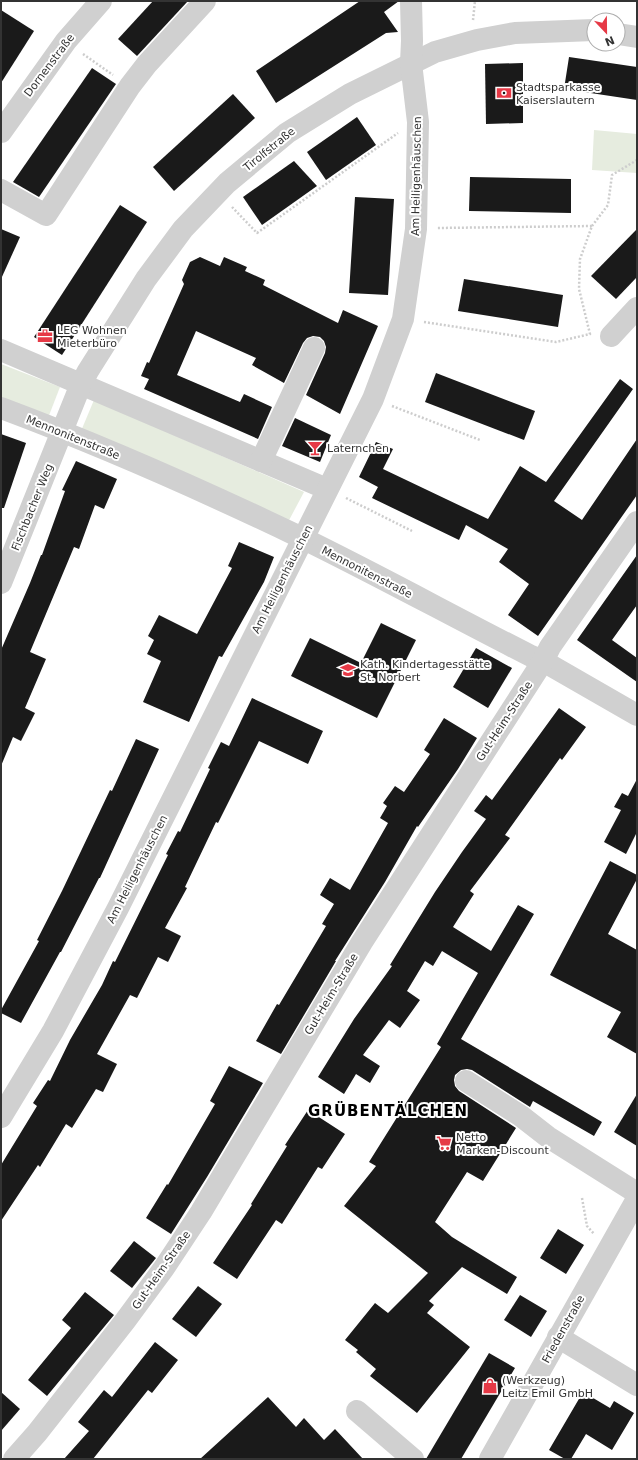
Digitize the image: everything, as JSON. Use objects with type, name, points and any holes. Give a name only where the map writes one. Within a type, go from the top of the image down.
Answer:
[{"type":"street","name":"Dornenstraße","points":[[1,132],[66,41],[102,1]]},
{"type":"street","points":[[1,190],[46,215],[130,86],[147,64],[205,1]]},
{"type":"street","name":"Am Heiligenhäuschen","points":[[1,1117],[53,1031],[118,908],[302,538],[334,492],[403,319],[416,229],[418,122],[411,63],[411,1]]},
{"type":"street","name":"Tirolfstraße","points":[[62,431],[81,384],[146,279],[183,229],[227,183],[287,133],[350,94],[435,52],[477,40],[515,33],[586,30]]},
{"type":"street","points":[[626,35],[637,37]]},
{"type":"street","points":[[611,336],[637,308]]},
{"type":"street","points":[[261,461],[314,348]]},
{"type":"street","points":[[1,350],[334,492]]},
{"type":"street","name":"Mennonitenstraße","points":[[1,408],[62,431],[183,482],[302,538],[524,653],[543,661],[637,715]]},
{"type":"street","name":"Fischbacher Weg","points":[[1,583],[62,431]]},
{"type":"street","name":"Gut-Heim-Straße","points":[[14,1459],[120,1327],[164,1268],[205,1205],[362,942],[543,661],[550,647],[637,522]]},
{"type":"street","points":[[466,1081],[521,1116],[635,1204]]},
{"type":"street","name":"Friedenstraße","points":[[490,1459],[635,1204]]},
{"type":"street","points":[[558,1337],[637,1385]]},
{"type":"street","points":[[357,1411],[413,1459]]},
{"type":"path","points":[[472,26],[475,1]]},
{"type":"path","points":[[78,50],[130,86]]},
{"type":"path","points":[[227,202],[257,233],[398,133]]},
{"type":"path","points":[[403,319],[556,342],[590,334],[579,289],[580,259],[592,226],[608,205],[612,175],[637,160]]},
{"type":"path","points":[[416,229],[592,226]]},
{"type":"path","points":[[372,399],[480,440]]},
{"type":"path","points":[[334,492],[412,531]]},
{"type":"path","points":[[582,1198],[588,1226],[596,1237]]},
{"type":"shaded area","points":[[594,130],[637,134],[637,173],[592,170]]},
{"type":"shaded area","points":[[1,364],[60,387],[48,418],[1,399]]},
{"type":"shaded area","points":[[94,400],[304,492],[287,524],[81,431]]},
{"type":"building","points":[[153,1],[188,1],[137,56],[118,39]]},
{"type":"building","points":[[360,1],[399,1],[384,12],[398,32],[386,33],[276,103],[256,71]]},
{"type":"building","points":[[1,10],[34,31],[1,83]]},
{"type":"building","points":[[569,57],[637,67],[637,100],[564,89]]},
{"type":"building","name":"Stadtsparkasse Kaiserslautern","points":[[523,63],[523,123],[486,124],[485,64]]},
{"type":"building","points":[[92,68],[116,84],[39,197],[13,182]]},
{"type":"building","points":[[233,94],[255,118],[174,191],[153,167]]},
{"type":"building","points":[[357,117],[376,145],[326,180],[307,152]]},
{"type":"building","points":[[294,161],[317,186],[262,225],[243,197]]},
{"type":"building","points":[[470,177],[571,179],[571,213],[469,211]]},
{"type":"building","points":[[355,197],[394,199],[388,295],[349,293]]},
{"type":"building","points":[[120,205],[147,222],[62,355],[34,337]]},
{"type":"building","points":[[1,229],[20,237],[1,279]]},
{"type":"building","points":[[637,229],[637,277],[616,299],[591,276]]},
{"type":"building","points":[[200,257],[220,266],[224,257],[247,267],[245,271],[265,280],[263,285],[338,323],[343,310],[378,326],[340,414],[306,395],[325,353],[326,347],[324,341],[320,337],[313,336],[307,338],[303,343],[284,383],[252,365],[256,358],[196,331],[177,375],[240,402],[244,394],[272,407],[258,439],[144,389],[149,379],[141,376],[147,362],[149,363],[184,284],[182,280],[190,262]]},
{"type":"building","points":[[464,279],[563,295],[558,327],[458,311]]},
{"type":"building","points":[[436,373],[535,411],[524,440],[425,402]]},
{"type":"building","points":[[620,379],[633,389],[554,501],[582,520],[637,439],[637,495],[538,636],[508,615],[529,584],[499,562],[508,549],[466,525],[459,540],[372,498],[378,487],[359,477],[376,442],[393,449],[383,469],[488,519],[520,466],[546,482]]},
{"type":"building","points":[[295,418],[331,435],[320,462],[282,446]]},
{"type":"building","points":[[1,434],[26,443],[4,508],[1,508]]},
{"type":"building","points":[[76,461],[117,479],[104,509],[95,505],[79,549],[74,547],[30,652],[46,659],[25,708],[35,713],[21,741],[13,737],[1,766],[1,650],[42,555],[65,491],[62,490]]},
{"type":"building","points":[[239,542],[274,557],[264,582],[222,657],[219,656],[189,722],[143,702],[161,661],[147,654],[154,640],[148,636],[159,615],[197,634],[232,568],[228,566]]},
{"type":"building","points":[[637,555],[637,605],[612,640],[637,658],[637,682],[577,640]]},
{"type":"building","name":"Kath. Kindertagesstätte St. Norbert","points":[[381,623],[416,640],[377,718],[291,676],[310,638],[361,663]]},
{"type":"building","points":[[476,648],[512,668],[488,708],[453,687]]},
{"type":"building","points":[[252,698],[323,731],[308,764],[259,741],[218,823],[216,822],[185,887],[187,888],[165,928],[181,936],[168,962],[158,957],[137,998],[130,995],[97,1054],[117,1064],[103,1092],[96,1089],[72,1128],[66,1124],[40,1167],[38,1165],[1,1221],[1,1165],[37,1106],[33,1103],[48,1080],[50,1081],[70,1040],[102,985],[113,961],[115,962],[168,855],[166,854],[178,831],[180,832],[221,742],[229,746]]},
{"type":"building","points":[[559,708],[586,727],[562,760],[560,758],[505,835],[510,838],[470,891],[474,894],[453,927],[491,951],[518,905],[534,914],[461,1039],[602,1122],[594,1136],[533,1101],[530,1107],[472,1070],[461,1070],[455,1075],[455,1086],[459,1091],[516,1128],[483,1181],[467,1172],[435,1222],[452,1237],[517,1277],[507,1294],[462,1267],[429,1301],[434,1305],[427,1313],[470,1347],[417,1413],[370,1376],[376,1369],[356,1352],[358,1350],[345,1340],[375,1303],[388,1313],[428,1273],[344,1206],[376,1166],[369,1162],[441,1047],[437,1044],[478,973],[442,951],[433,966],[425,961],[407,991],[420,1000],[400,1028],[389,1020],[363,1055],[380,1066],[370,1083],[356,1074],[344,1094],[318,1077],[354,1019],[392,966],[390,965],[435,892],[486,819],[474,811],[486,795],[492,800]]},
{"type":"building","points":[[444,718],[477,738],[458,769],[418,827],[417,826],[385,882],[335,961],[281,1054],[256,1041],[277,1004],[279,1005],[326,926],[322,924],[334,904],[320,895],[330,878],[350,890],[388,823],[380,818],[387,806],[383,803],[395,786],[404,792],[430,754],[424,750]]},
{"type":"building","points":[[136,739],[159,749],[100,878],[21,1023],[1,1013],[1,1010],[39,941],[37,940],[110,790],[112,791]]},
{"type":"building","points":[[637,779],[637,832],[626,854],[604,842],[621,810],[614,807],[622,793],[628,796]]},
{"type":"building","points":[[610,861],[637,875],[637,879],[608,934],[637,950],[637,1054],[607,1037],[621,1012],[550,975]]},
{"type":"building","points":[[229,1066],[263,1083],[171,1234],[146,1218],[167,1184],[168,1185],[215,1104],[210,1101]]},
{"type":"building","points":[[637,1094],[637,1146],[614,1132]]},
{"type":"building","points":[[308,1110],[345,1134],[322,1169],[318,1167],[282,1224],[276,1220],[237,1279],[213,1263],[252,1205],[251,1204],[287,1146],[285,1145]]},
{"type":"building","points":[[558,1229],[584,1245],[566,1274],[540,1258]]},
{"type":"building","points":[[134,1241],[156,1258],[132,1288],[110,1271]]},
{"type":"building","points":[[198,1286],[222,1304],[196,1337],[172,1319]]},
{"type":"building","points":[[85,1292],[114,1315],[47,1396],[28,1380],[71,1328],[62,1320]]},
{"type":"building","points":[[520,1295],[547,1311],[531,1337],[504,1320]]},
{"type":"building","points":[[155,1342],[178,1360],[152,1393],[148,1390],[93,1459],[64,1459],[89,1431],[78,1422],[104,1390],[112,1397]]},
{"type":"building","points":[[489,1353],[515,1368],[461,1459],[426,1459]]},
{"type":"building","points":[[1,1392],[20,1409],[1,1431]]},
{"type":"building","points":[[583,1392],[610,1408],[614,1401],[634,1413],[612,1450],[586,1434],[571,1459],[565,1459],[549,1450]]},
{"type":"building","points":[[268,1397],[296,1427],[304,1418],[324,1440],[335,1429],[363,1459],[200,1459]]},
{"type":"place","name":"Stadtsparkasse Kaiserslautern","points":[[504,93]]},
{"type":"place","name":"LEG Wohnen Mieterbüro","points":[[45,336]]},
{"type":"place","name":"Laternchen","points":[[315,448]]},
{"type":"place","name":"Kath. Kindertagesstätte St. Norbert","points":[[348,670]]},
{"type":"place","name":"Netto Marken-Discount","points":[[444,1143]]},
{"type":"place","name":"(Werkzeug) Leitz Emil GmbH","points":[[490,1386]]},
{"type":"district","name":"GRÜBENTÄLCHEN","points":[[388,1111]]}]
